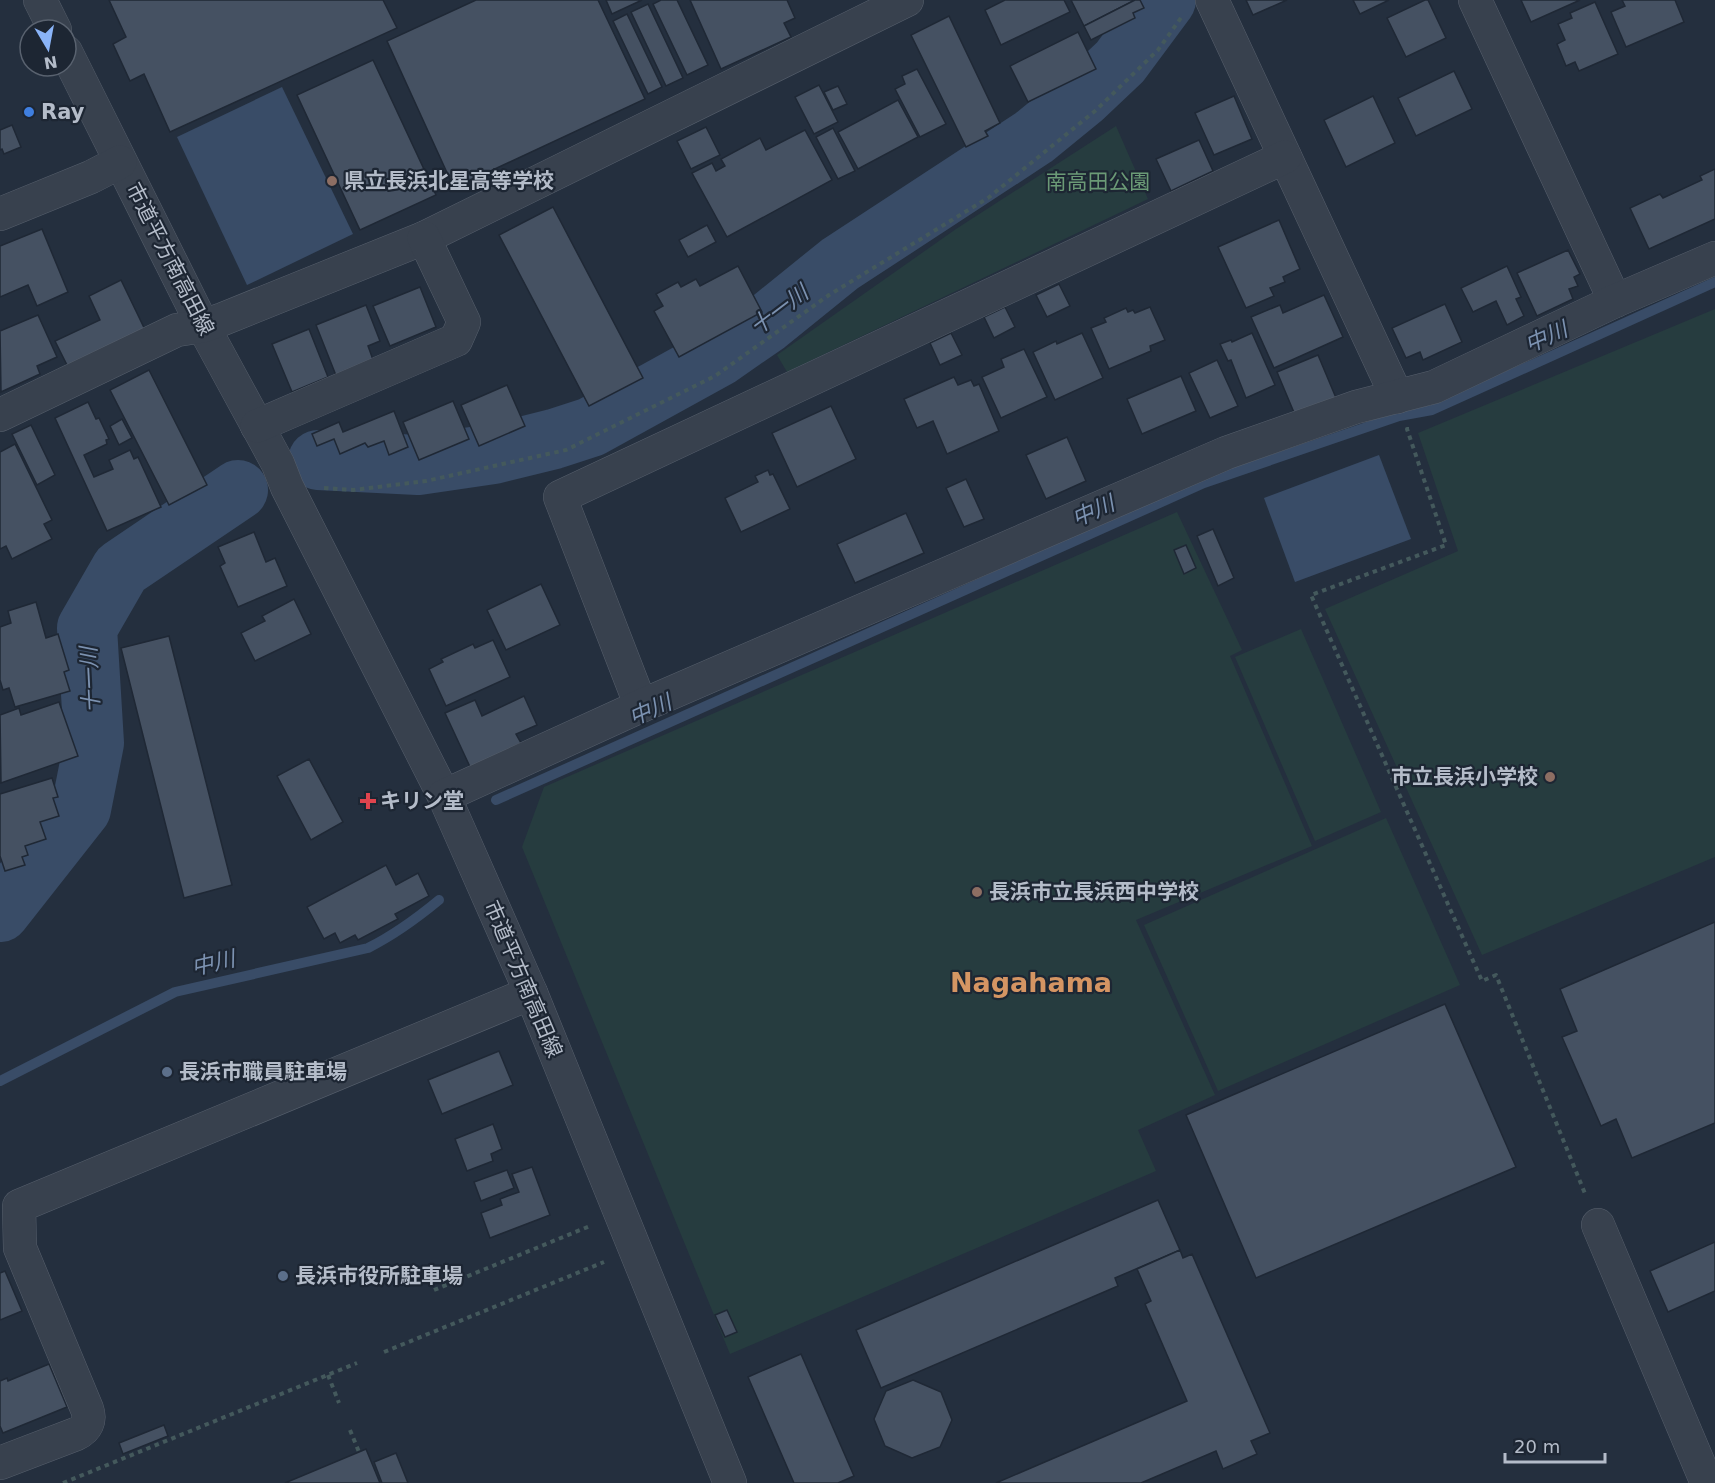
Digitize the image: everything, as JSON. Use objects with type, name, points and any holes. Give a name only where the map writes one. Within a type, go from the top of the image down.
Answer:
[{"type":"street","points":[[40,0],[49,18]]},
{"type":"street","points":[[0,415],[177,330],[203,326],[224,319],[424,238],[907,0]]},
{"type":"street","points":[[1475,0],[1615,301]]},
{"type":"street","points":[[1200,4],[1285,157],[1396,397]]},
{"type":"street","name":"市道平方南高田線","points":[[78,76],[203,326],[257,426],[294,480],[444,796],[531,993],[730,1483]]},
{"type":"street","points":[[641,705],[560,497],[1285,157]]},
{"type":"street","points":[[0,214],[91,177],[120,162]]},
{"type":"street","points":[[257,426],[456,340],[464,322],[424,238]]},
{"type":"street","points":[[444,796],[641,705],[1226,453],[1356,407],[1434,387],[1615,301],[1715,258]]},
{"type":"street","points":[[0,1463],[76,1434],[86,1427],[88,1421],[87,1409],[20,1248],[20,1206],[531,993]]},
{"type":"street","points":[[1598,1225],[1707,1483]]},
{"type":"path","points":[[294,480],[353,490],[426,481],[566,450],[715,376],[829,295],[988,198],[1095,111],[1158,50],[1200,4]]},
{"type":"path","points":[[1414,427],[1407,429],[1446,545],[1311,595],[1482,981],[1496,975],[1598,1225]]},
{"type":"path","points":[[434,1290],[594,1225]]},
{"type":"path","points":[[384,1352],[608,1261]]},
{"type":"path","points":[[63,1483],[357,1363]]},
{"type":"path","points":[[328,1375],[339,1403]]},
{"type":"path","points":[[350,1430],[359,1452]]},
{"type":"green space","name":"南高田公園","points":[[1116,126],[1148,199],[787,372],[777,355],[956,229]]},
{"type":"green space","name":"市立長浜小学校","points":[[1715,309],[1715,857],[1482,955],[1325,609],[1458,551],[1418,433]]},
{"type":"green space","points":[[1177,512],[1242,650],[1230,656],[1312,846],[1136,920],[1215,1095],[1138,1130],[1156,1171],[730,1354],[522,847],[544,787]]},
{"type":"green space","points":[[1301,629],[1381,812],[1315,841],[1235,657]]},
{"type":"green space","points":[[1386,818],[1460,985],[1218,1091],[1144,925]]},
{"type":"water","points":[[282,87],[353,234],[247,285],[177,137]]},
{"type":"water","points":[[1379,455],[1411,539],[1295,582],[1264,498]]},
{"type":"building","points":[[109,0],[383,0],[397,28],[170,132],[144,74],[130,81],[113,44],[126,37]]},
{"type":"building","points":[[476,0],[598,0],[645,99],[454,188],[387,41]]},
{"type":"building","points":[[606,0],[642,0],[612,14]]},
{"type":"building","points":[[661,0],[677,0],[708,65],[687,75],[653,4]]},
{"type":"building","points":[[690,0],[787,0],[795,18],[784,23],[791,37],[721,69]]},
{"type":"building","points":[[1005,0],[1064,0],[1070,12],[1001,45],[985,10]]},
{"type":"building","points":[[1071,0],[1135,0],[1084,26]]},
{"type":"building","points":[[1135,0],[1140,0],[1144,8],[1133,13],[1135,18],[1091,40],[1084,26]]},
{"type":"building","points":[[1246,0],[1287,0],[1253,15]]},
{"type":"building","points":[[1353,0],[1389,0],[1360,14]]},
{"type":"building","points":[[1428,0],[1446,38],[1406,57],[1387,18]]},
{"type":"building","points":[[1521,0],[1580,0],[1531,22]]},
{"type":"building","points":[[1622,0],[1675,0],[1684,22],[1626,47],[1611,12],[1625,6]]},
{"type":"building","points":[[1595,2],[1618,54],[1579,71],[1575,62],[1566,66],[1557,44],[1565,40],[1558,24],[1572,18],[1570,13]]},
{"type":"building","points":[[648,4],[683,78],[666,86],[631,12]]},
{"type":"building","points":[[627,14],[662,87],[648,94],[613,21]]},
{"type":"building","points":[[949,16],[1000,123],[985,131],[988,136],[966,147],[911,35]]},
{"type":"building","points":[[1078,32],[1096,69],[1028,102],[1010,66]]},
{"type":"building","points":[[373,60],[436,195],[360,230],[297,95]]},
{"type":"building","points":[[917,69],[946,124],[920,137],[895,89],[905,84],[902,76]]},
{"type":"building","points":[[1454,71],[1472,109],[1416,136],[1398,98]]},
{"type":"building","points":[[819,85],[838,122],[814,134],[795,97]]},
{"type":"building","points":[[838,86],[847,104],[833,110],[824,92]]},
{"type":"building","points":[[1234,96],[1252,139],[1214,155],[1195,113]]},
{"type":"building","points":[[1373,96],[1395,143],[1346,167],[1324,120]]},
{"type":"building","points":[[898,100],[918,137],[858,169],[838,132]]},
{"type":"building","points":[[12,125],[21,147],[4,154],[2,149],[0,150],[0,130]]},
{"type":"building","points":[[706,127],[720,155],[691,169],[677,141]]},
{"type":"building","points":[[833,128],[855,171],[838,179],[816,137]]},
{"type":"building","points":[[805,130],[832,180],[727,237],[692,173],[712,163],[716,171],[725,166],[721,159],[760,138],[766,150]]},
{"type":"building","points":[[1199,140],[1213,171],[1171,191],[1156,159]]},
{"type":"building","points":[[1715,169],[1715,219],[1649,249],[1630,208],[1660,194],[1663,198],[1702,180],[1700,176]]},
{"type":"building","points":[[553,207],[643,378],[589,406],[499,235]]},
{"type":"building","points":[[1279,220],[1300,269],[1283,277],[1285,282],[1270,288],[1274,296],[1246,308],[1218,247]]},
{"type":"building","points":[[707,225],[716,242],[688,257],[679,240]]},
{"type":"building","points":[[42,229],[68,292],[37,306],[28,285],[0,297],[0,246]]},
{"type":"building","points":[[1568,250],[1580,274],[1574,277],[1578,286],[1569,289],[1573,299],[1537,316],[1517,273]]},
{"type":"building","points":[[738,266],[762,312],[679,357],[654,311],[663,306],[656,294],[678,282],[681,287],[696,279],[700,286]]},
{"type":"building","points":[[1507,266],[1521,297],[1516,299],[1524,316],[1507,325],[1496,301],[1473,312],[1461,288]]},
{"type":"building","points":[[121,280],[148,336],[71,373],[55,341],[100,320],[89,296]]},
{"type":"building","points":[[1059,284],[1070,306],[1047,317],[1036,295]]},
{"type":"building","points":[[420,287],[436,327],[390,346],[373,306]]},
{"type":"building","points":[[1324,295],[1343,337],[1274,368],[1251,317],[1280,305],[1283,313]]},
{"type":"building","points":[[1445,304],[1462,342],[1423,360],[1420,352],[1406,358],[1392,328]]},
{"type":"building","points":[[366,305],[380,341],[368,346],[376,368],[339,383],[316,325]]},
{"type":"building","points":[[1005,307],[1015,327],[994,338],[984,317]]},
{"type":"building","points":[[1150,307],[1165,340],[1150,346],[1151,351],[1109,369],[1091,328],[1106,322],[1104,318],[1126,308],[1128,312],[1133,310],[1135,313]]},
{"type":"building","points":[[38,315],[57,357],[37,366],[40,374],[1,392],[0,331]]},
{"type":"building","points":[[309,329],[328,377],[292,392],[272,344]]},
{"type":"building","points":[[951,333],[962,355],[940,365],[930,343]]},
{"type":"building","points":[[1082,333],[1103,378],[1055,400],[1033,352],[1056,341],[1057,344]]},
{"type":"building","points":[[1252,333],[1275,385],[1246,398],[1231,360],[1228,361],[1220,344],[1231,340],[1232,342]]},
{"type":"building","points":[[1024,349],[1047,397],[1001,418],[982,377],[1004,367],[1001,359]]},
{"type":"building","points":[[1318,355],[1339,405],[1298,422],[1277,372]]},
{"type":"building","points":[[1217,360],[1238,406],[1210,418],[1189,373]]},
{"type":"building","points":[[149,370],[207,485],[169,505],[110,390]]},
{"type":"building","points":[[1181,376],[1196,411],[1142,434],[1127,399]]},
{"type":"building","points":[[954,377],[958,385],[971,380],[974,386],[979,384],[999,431],[947,454],[933,421],[917,428],[904,399]]},
{"type":"building","points":[[507,385],[525,426],[479,446],[461,405]]},
{"type":"building","points":[[453,401],[469,439],[419,460],[403,422]]},
{"type":"building","points":[[88,402],[109,439],[106,440],[107,444],[84,455],[94,477],[113,469],[109,460],[130,450],[134,459],[138,457],[161,507],[107,531],[55,418]]},
{"type":"building","points":[[831,406],[856,459],[797,487],[772,433]]},
{"type":"building","points":[[394,411],[408,447],[389,455],[384,441],[368,447],[365,443],[340,454],[334,439],[317,446],[312,434],[339,422],[343,432]]},
{"type":"building","points":[[122,419],[132,438],[119,445],[110,426]]},
{"type":"building","points":[[31,425],[55,475],[37,485],[12,434]]},
{"type":"building","points":[[1067,437],[1086,481],[1046,499],[1026,455]]},
{"type":"building","points":[[15,444],[52,520],[44,524],[52,539],[12,559],[6,546],[0,549],[0,452]]},
{"type":"building","points":[[768,470],[770,475],[773,474],[790,509],[741,532],[725,498],[758,482],[755,476]]},
{"type":"building","points":[[966,479],[984,519],[964,527],[946,488]]},
{"type":"building","points":[[906,513],[924,553],[855,583],[837,544]]},
{"type":"building","points":[[1213,529],[1234,578],[1218,586],[1197,536]]},
{"type":"building","points":[[254,532],[266,562],[275,558],[287,586],[238,607],[220,566],[225,563],[218,547]]},
{"type":"building","points":[[1186,545],[1196,568],[1184,574],[1174,550]]},
{"type":"building","points":[[541,584],[560,625],[506,650],[487,610]]},
{"type":"building","points":[[294,599],[311,634],[255,661],[241,633],[265,621],[262,616]]},
{"type":"building","points":[[36,602],[46,638],[58,634],[69,670],[64,672],[70,691],[15,707],[9,688],[3,690],[0,680],[0,627],[11,623],[8,611]]},
{"type":"building","points":[[169,636],[232,885],[184,898],[121,648]]},
{"type":"building","points":[[493,640],[510,677],[446,706],[429,669],[443,662],[441,659],[473,644],[475,648]]},
{"type":"building","points":[[524,696],[537,725],[516,734],[521,743],[471,769],[445,713],[475,700],[482,716]]},
{"type":"building","points":[[59,702],[78,756],[1,783],[0,715],[19,708],[21,715]]},
{"type":"building","points":[[309,759],[343,822],[311,840],[277,776]]},
{"type":"building","points":[[52,778],[58,797],[53,798],[59,816],[40,822],[46,839],[25,846],[28,855],[22,857],[25,865],[5,871],[0,856],[0,794]]},
{"type":"building","points":[[386,865],[396,885],[418,873],[429,896],[395,914],[398,919],[358,940],[355,935],[340,943],[335,933],[324,939],[307,907]]},
{"type":"building","points":[[1715,922],[1715,1123],[1632,1158],[1616,1119],[1601,1126],[1562,1037],[1577,1031],[1560,989]]},
{"type":"building","points":[[1445,1004],[1516,1167],[1256,1278],[1186,1115]]},
{"type":"building","points":[[499,1051],[513,1085],[442,1114],[428,1080]]},
{"type":"building","points":[[493,1124],[502,1149],[491,1154],[493,1161],[467,1171],[455,1139]]},
{"type":"building","points":[[532,1167],[550,1215],[490,1238],[481,1213],[502,1205],[500,1199],[519,1192],[512,1174]]},
{"type":"building","points":[[507,1170],[514,1188],[481,1201],[474,1182]]},
{"type":"building","points":[[1158,1200],[1180,1250],[1115,1278],[1118,1286],[881,1388],[856,1330]]},
{"type":"building","points":[[1715,1242],[1715,1291],[1668,1312],[1650,1271]]},
{"type":"building","points":[[1180,1250],[1183,1258],[1192,1254],[1270,1433],[1251,1441],[1257,1454],[1223,1469],[1216,1451],[1141,1483],[996,1483],[1187,1401],[1145,1304],[1151,1301],[1137,1269]]},
{"type":"building","points":[[5,1271],[22,1311],[0,1320],[0,1273]]},
{"type":"building","points":[[727,1310],[737,1332],[725,1337],[715,1315]]},
{"type":"building","points":[[801,1354],[854,1476],[838,1483],[794,1483],[748,1377]]},
{"type":"building","points":[[49,1364],[67,1407],[3,1433],[0,1426],[0,1381],[7,1378],[8,1381]]},
{"type":"building","points":[[913,1380],[941,1392],[952,1420],[940,1447],[912,1458],[885,1446],[874,1419],[886,1391]]},
{"type":"building","points":[[164,1425],[168,1436],[123,1454],[119,1443]]},
{"type":"building","points":[[366,1449],[380,1483],[285,1483],[359,1452]]},
{"type":"building","points":[[396,1453],[408,1483],[382,1483],[374,1462]]},
{"type":"waterway","name":"十一川","points":[[318,460],[418,465],[493,454],[591,427],[718,357],[767,323],[840,264],[1034,137],[1083,97],[1120,62],[1166,0]]},
{"type":"waterway","name":"中川","points":[[496,800],[1204,483],[1399,416],[1432,410],[1715,282]]},
{"type":"waterway","name":"十一川","points":[[0,912],[81,809],[94,743],[87,628],[121,569],[238,490]]},
{"type":"waterway","name":"中川","points":[[0,1081],[175,992],[368,948],[405,926],[439,900]]},
{"type":"place","name":"Ray","points":[[29,112]]},
{"type":"place","name":"県立長浜北星高等学校","points":[[332,181]]},
{"type":"place","name":"市立長浜小学校","points":[[1550,777]]},
{"type":"place","name":"キリン堂","points":[[368,801]]},
{"type":"place","name":"長浜市立長浜西中学校","points":[[977,892]]},
{"type":"place","name":"長浜市職員駐車場","points":[[167,1072]]},
{"type":"place","name":"長浜市役所駐車場","points":[[283,1276]]},
{"type":"district","name":"Nagahama","points":[[1031,982]]}]
